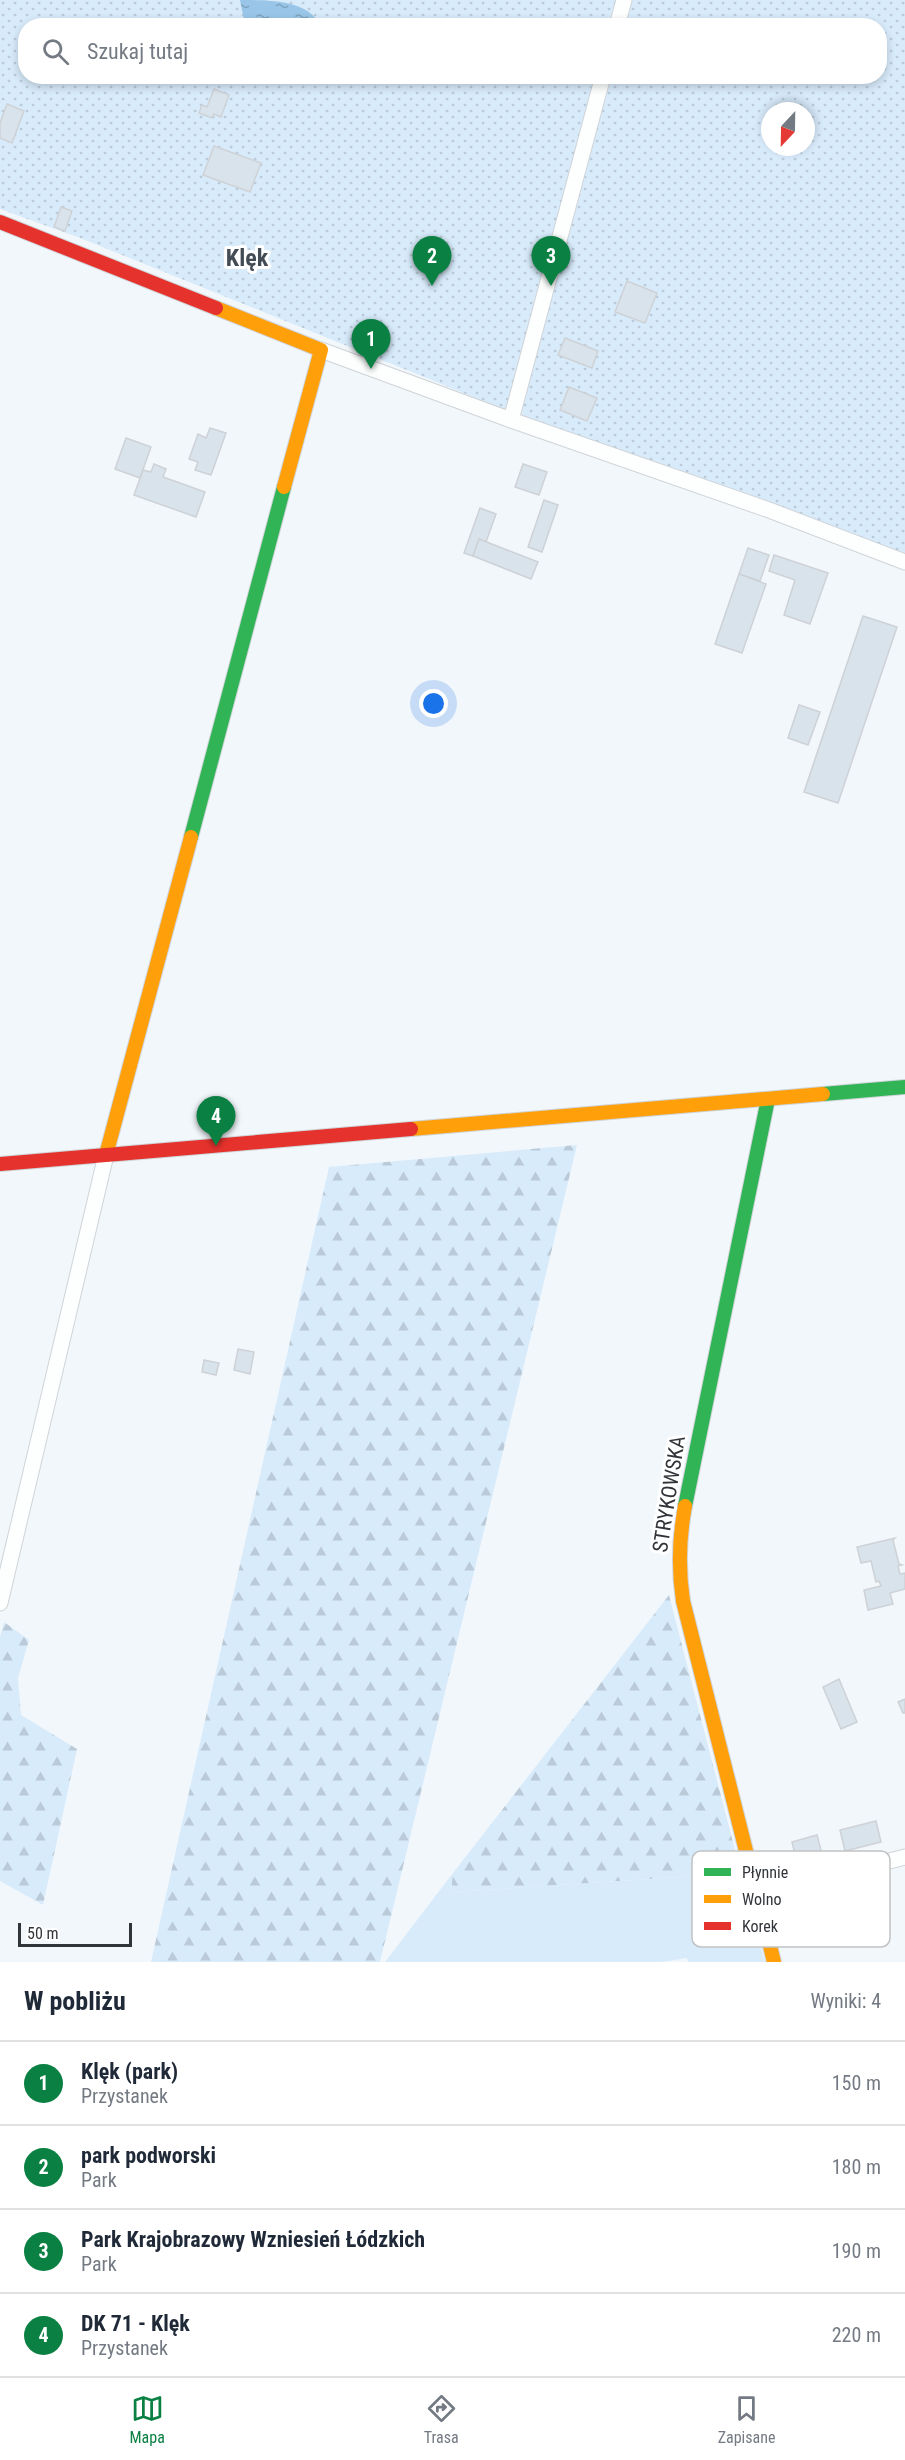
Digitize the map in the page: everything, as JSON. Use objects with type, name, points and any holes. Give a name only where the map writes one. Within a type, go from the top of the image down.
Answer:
[{"type":"street","points":[[619,18],[624,0]]},
{"type":"street","points":[[511,420],[601,84]]},
{"type":"street","points":[[0,222],[321,350],[511,420],[769,510],[905,562]]},
{"type":"street","points":[[0,1603],[106,1155],[321,350]]},
{"type":"street","points":[[0,1164],[905,1088]]},
{"type":"street","name":"STRYKOWSKA","points":[[746,1851],[685,1611],[678,1551],[680,1531],[768,1100]]},
{"type":"street","points":[[890,1861],[905,1857]]},
{"type":"street","name":"STRYKOWSKA","points":[[770,1947],[774,1962]]},
{"type":"green space","points":[[0,0],[905,0],[905,554],[518,415],[80,238],[0,209]]},
{"type":"green space","points":[[577,1145],[380,1962],[151,1962],[329,1167]]},
{"type":"green space","points":[[669,1595],[735,1851],[692,1851],[692,1876],[451,1892],[453,1873]]},
{"type":"green space","points":[[4,1622],[29,1640],[18,1678],[21,1715],[77,1749],[43,1905],[0,1881],[0,1637]]},
{"type":"green space","points":[[453,1873],[451,1892],[692,1876],[692,1947],[761,1947],[765,1962],[688,1962],[687,1958],[662,1962],[385,1962]]},
{"type":"water","points":[[240,0],[286,3],[307,11],[315,18],[244,18]]},
{"type":"building","points":[[214,89],[229,95],[221,117],[214,114],[212,118],[199,113],[202,105],[207,107]]},
{"type":"building","points":[[7,104],[24,111],[12,143],[0,138],[0,123]]},
{"type":"building","points":[[214,146],[261,163],[250,192],[203,175]]},
{"type":"building","points":[[61,207],[72,211],[65,231],[54,227]]},
{"type":"building","points":[[627,281],[657,293],[645,323],[615,312]]},
{"type":"building","points":[[565,338],[598,351],[592,368],[558,355]]},
{"type":"building","points":[[569,387],[597,398],[587,421],[560,410]]},
{"type":"building","points":[[210,428],[226,433],[211,475],[195,470],[198,462],[189,459],[198,434],[206,438]]},
{"type":"building","points":[[126,438],[151,447],[140,478],[115,469]]},
{"type":"building","points":[[154,464],[166,469],[163,477],[205,492],[196,517],[134,495],[143,470],[151,472]]},
{"type":"building","points":[[523,464],[547,472],[539,495],[515,487]]},
{"type":"building","points":[[544,500],[558,505],[542,552],[528,547]]},
{"type":"building","points":[[480,508],[496,514],[486,542],[479,539],[473,556],[464,553]]},
{"type":"building","points":[[479,539],[538,562],[531,579],[473,556]]},
{"type":"building","points":[[748,548],[769,555],[760,581],[739,574]]},
{"type":"building","points":[[774,555],[828,573],[810,624],[784,615],[795,580],[769,571]]},
{"type":"building","points":[[739,574],[766,584],[742,653],[715,644]]},
{"type":"building","points":[[863,616],[897,627],[838,803],[804,792]]},
{"type":"building","points":[[799,705],[820,712],[808,745],[788,738]]},
{"type":"building","points":[[238,1349],[254,1352],[250,1374],[234,1370]]},
{"type":"building","points":[[204,1360],[219,1363],[216,1375],[202,1372]]},
{"type":"building","points":[[895,1538],[893,1540],[899,1564],[902,1565],[898,1566],[900,1574],[905,1573],[905,1589],[890,1593],[893,1604],[868,1610],[864,1590],[881,1586],[879,1581],[876,1582],[871,1561],[861,1563],[857,1547]]},
{"type":"building","points":[[839,1679],[857,1722],[841,1729],[823,1687]]},
{"type":"building","points":[[905,1699],[905,1713],[903,1713],[898,1702]]},
{"type":"building","points":[[876,1821],[881,1842],[845,1851],[840,1830]]},
{"type":"building","points":[[817,1835],[821,1851],[794,1851],[792,1842]]},
{"type":"traffic: fast","points":[[191,837],[284,487]]},
{"type":"traffic: fast","points":[[823,1094],[905,1087]]},
{"type":"traffic: fast","points":[[685,1506],[768,1099]]},
{"type":"traffic: slow","points":[[216,308],[321,350],[284,487]]},
{"type":"traffic: slow","points":[[106,1155],[191,837]]},
{"type":"traffic: slow","points":[[411,1129],[823,1094]]},
{"type":"traffic: slow","points":[[685,1506],[680,1553],[683,1601],[746,1851]]},
{"type":"traffic: slow","points":[[770,1947],[774,1962]]},
{"type":"traffic: jam","points":[[0,222],[216,308]]},
{"type":"traffic: jam","points":[[0,1164],[411,1129]]},
{"type":"place","name":"park podworski","points":[[432,286]]},
{"type":"place","name":"Park Krajobrazowy Wzniesień Łódzkich","points":[[551,286]]},
{"type":"place","name":"Klęk (park)","points":[[371,369]]},
{"type":"place","name":"DK 71 - Klęk","points":[[216,1146]]},
{"type":"district","name":"Klęk","points":[[247,258]]}]
